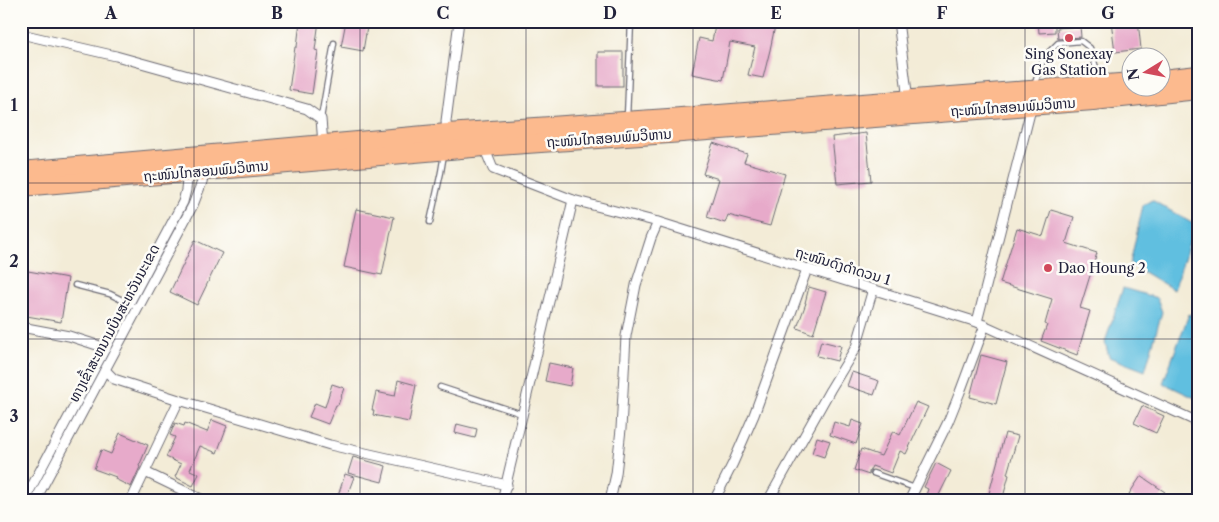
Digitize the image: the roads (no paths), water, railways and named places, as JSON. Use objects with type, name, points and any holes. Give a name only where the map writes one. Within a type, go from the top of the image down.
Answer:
[{"type":"highway","points":[[1172,78],[1198,75]]},
{"type":"highway","name":"ຖະໜົນໄກສອນພົມວິຫານ","points":[[21,187],[195,164],[323,144],[446,142],[484,147],[660,134],[908,107],[1033,97],[1095,90],[1122,84]]},
{"type":"highway","name":"ຖະໜົນໄກສອນພົມວິຫານ","points":[[1095,90],[1198,90]]},
{"type":"highway","name":"ຖະໜົນໄກສອນພົມວິຫານ","points":[[21,171],[195,164],[446,142],[626,120],[908,107]]},
{"type":"street","points":[[446,142],[446,120],[459,21]]},
{"type":"street","points":[[898,21],[908,107]]},
{"type":"street","points":[[21,34],[116,56],[307,109],[321,119],[323,144]]},
{"type":"street","points":[[909,501],[948,422],[960,392],[981,324],[1033,97]]},
{"type":"street","name":"ຖະໜົນດົງດຳດວນ 1","points":[[484,147],[493,169],[573,200],[658,222],[981,324],[1198,422]]},
{"type":"street","name":"ທາງເຂົ້າສະຫນາມບິນສະຫວັນນະເຂດ","points":[[35,501],[105,370],[183,202],[195,164]]},
{"type":"street","name":"ທາງເຂົ້າສະຫນາມບິນສະຫວັນນະເຂດ","points":[[24,501],[106,348],[134,306],[193,205],[198,193],[195,164]]},
{"type":"street","points":[[502,501],[573,200]]},
{"type":"street","points":[[610,501],[616,474],[621,429],[626,336],[636,285],[658,222]]},
{"type":"street","points":[[714,501],[754,415],[807,269]]},
{"type":"street","points":[[789,501],[770,498],[856,347],[874,290]]},
{"type":"street","points":[[21,327],[69,336],[106,348]]},
{"type":"street","points":[[105,370],[114,379],[330,445],[507,485]]},
{"type":"street","points":[[131,501],[179,400]]},
{"type":"street","points":[[145,472],[205,501]]},
{"type":"lane","points":[[626,120],[631,21]]},
{"type":"lane","points":[[1033,97],[1044,57],[1058,43],[1081,41],[1090,48],[1095,90]]},
{"type":"lane","points":[[321,119],[334,43]]},
{"type":"lane","points":[[430,222],[446,142]]},
{"type":"lane","points":[[75,285],[110,294],[134,306]]},
{"type":"lane","points":[[440,387],[522,414]]},
{"type":"lane","points":[[873,473],[915,488]]},
{"type":"water","points":[[1152,200],[1195,225],[1174,290],[1130,264],[1143,205]]},
{"type":"water","points":[[1123,288],[1157,298],[1162,312],[1145,371],[1109,357],[1105,342]]},
{"type":"water","points":[[1189,314],[1198,318],[1197,399],[1163,383]]},
{"type":"place","name":"Sing Sonexay Gas Station","points":[[1069,38]]},
{"type":"place","name":"Dao Houng 2","points":[[1048,268]]}]
